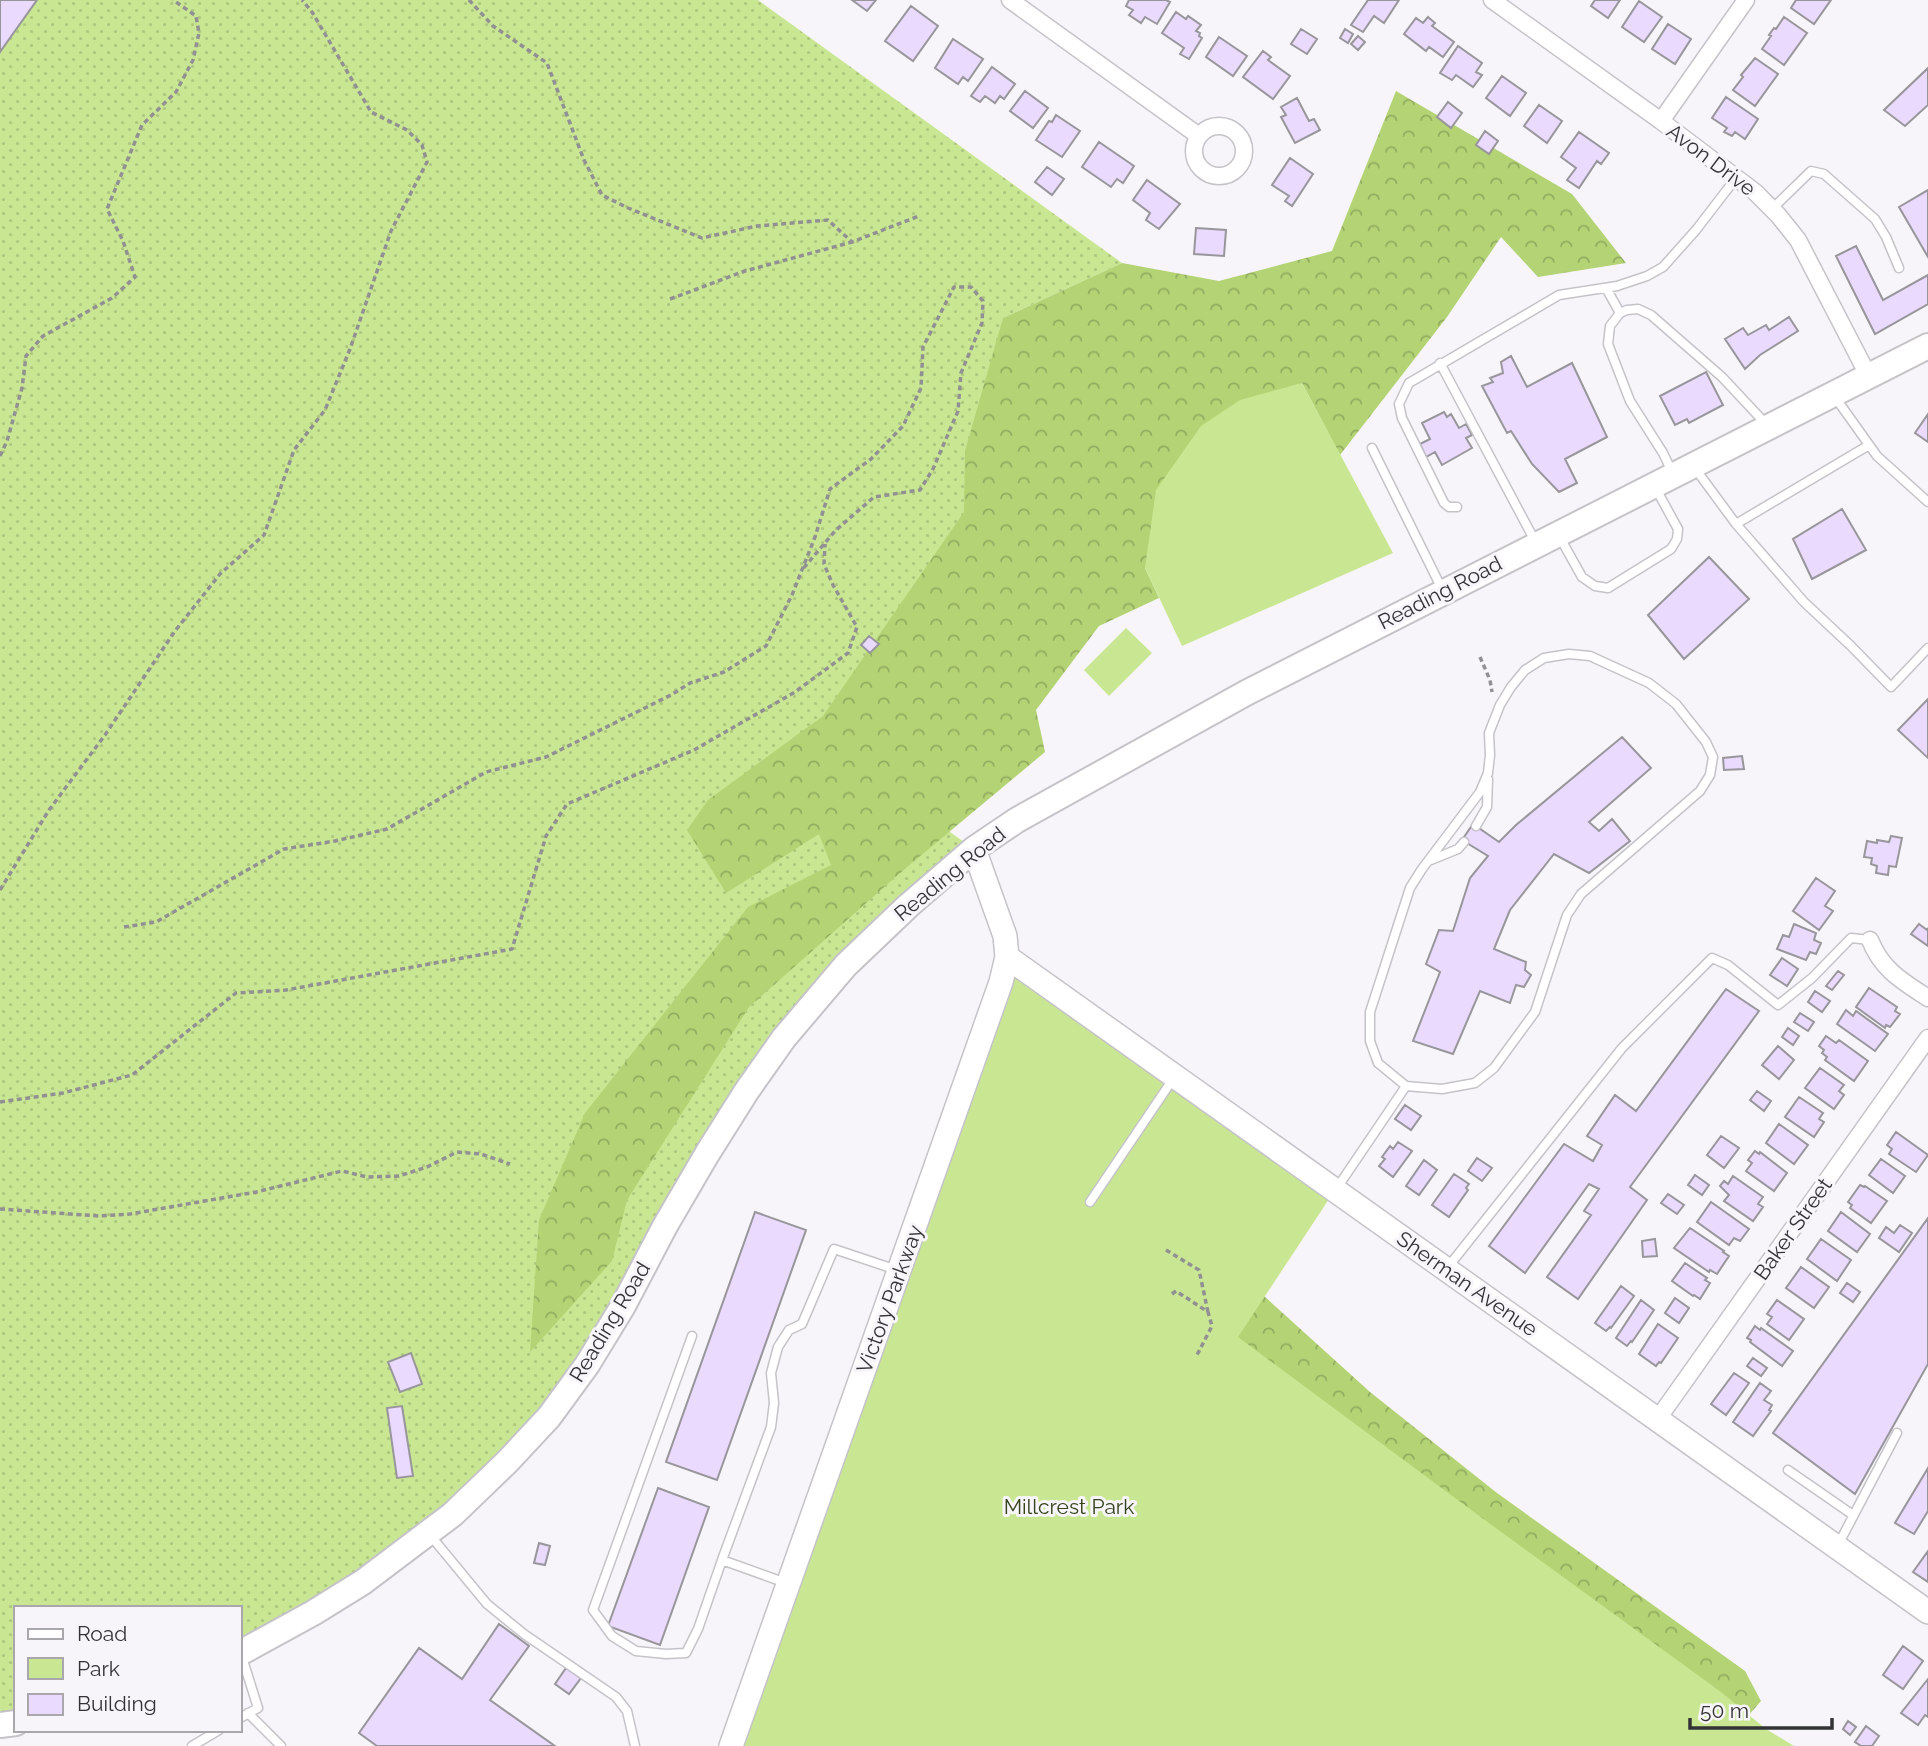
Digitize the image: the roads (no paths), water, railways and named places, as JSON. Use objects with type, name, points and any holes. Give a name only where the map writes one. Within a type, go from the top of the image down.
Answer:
[{"type":"main road","name":"Reading Road","points":[[242,1651],[363,1582],[453,1514],[549,1417],[580,1375],[623,1306],[707,1154],[784,1038],[846,965],[909,905],[974,849],[1017,820],[1201,717],[1547,538],[1928,346]]},
{"type":"street","points":[[1010,0],[1199,136]]},
{"type":"street","name":"Avon Drive","points":[[1492,0],[1661,121],[1755,192],[1773,209],[1797,240],[1868,375]]},
{"type":"street","points":[[1661,121],[1746,0]]},
{"type":"street","name":"Victory Parkway","points":[[731,1746],[994,1005],[1007,957],[1005,936],[974,849]]},
{"type":"street","points":[[1870,940],[1885,967],[1928,998]]},
{"type":"street","name":"Sherman Avenue","points":[[1007,957],[1928,1612]]},
{"type":"street","name":"Baker Street","points":[[1657,1420],[1928,1038]]},
{"type":"lane","points":[[1773,209],[1811,171],[1824,174],[1875,219],[1899,268]]},
{"type":"lane","points":[[1457,507],[1449,507],[1444,503],[1402,418],[1399,404],[1409,383],[1559,295],[1617,286],[1647,276],[1663,267],[1737,178]]},
{"type":"lane","points":[[1606,288],[1620,313]]},
{"type":"lane","points":[[1440,363],[1547,538],[1582,578],[1595,586],[1608,588],[1671,549],[1677,539],[1678,529],[1673,474],[1630,401],[1608,344],[1610,326],[1620,313],[1639,309],[1651,315],[1722,377],[1768,426]]},
{"type":"lane","points":[[1833,393],[1877,456],[1928,502]]},
{"type":"lane","points":[[1735,524],[1869,445]]},
{"type":"lane","points":[[1372,448],[1443,592]]},
{"type":"lane","points":[[1673,474],[1735,524],[1804,602],[1891,687],[1928,648]]},
{"type":"lane","points":[[1476,826],[1487,807],[1490,755],[1489,733],[1500,705],[1525,670],[1544,658],[1569,654],[1590,656],[1649,683],[1676,704],[1706,742],[1713,757],[1710,775],[1700,791],[1581,894],[1566,915],[1535,1013],[1494,1068],[1475,1083],[1442,1089],[1406,1086],[1378,1063],[1370,1041],[1370,1012],[1410,888],[1480,792],[1488,773]]},
{"type":"lane","points":[[1428,861],[1458,849],[1465,842]]},
{"type":"lane","points":[[1446,1269],[1622,1048],[1712,958],[1728,965],[1778,1004],[1812,978],[1851,938],[1870,940]]},
{"type":"lane","points":[[1090,1202],[1174,1076]]},
{"type":"lane","points":[[1335,1190],[1406,1086]]},
{"type":"lane","points":[[692,1336],[593,1610],[612,1636],[636,1651],[686,1653],[698,1629],[771,1427],[774,1403],[771,1373],[778,1347],[789,1330],[802,1324],[834,1249],[900,1270]]},
{"type":"lane","points":[[1836,1547],[1897,1433]]},
{"type":"lane","points":[[1788,1471],[1853,1516]]},
{"type":"lane","points":[[428,1533],[487,1604],[524,1634],[617,1697],[627,1711],[635,1746]]},
{"type":"lane","points":[[722,1560],[788,1584]]},
{"type":"lane","points":[[242,1658],[258,1708],[242,1717]]},
{"type":"lane","points":[[248,1713],[281,1746]]},
{"type":"lane","points":[[192,1746],[216,1732]]},
{"type":"park label","name":"Millcrest Park","points":[[1069,1507]]}]
